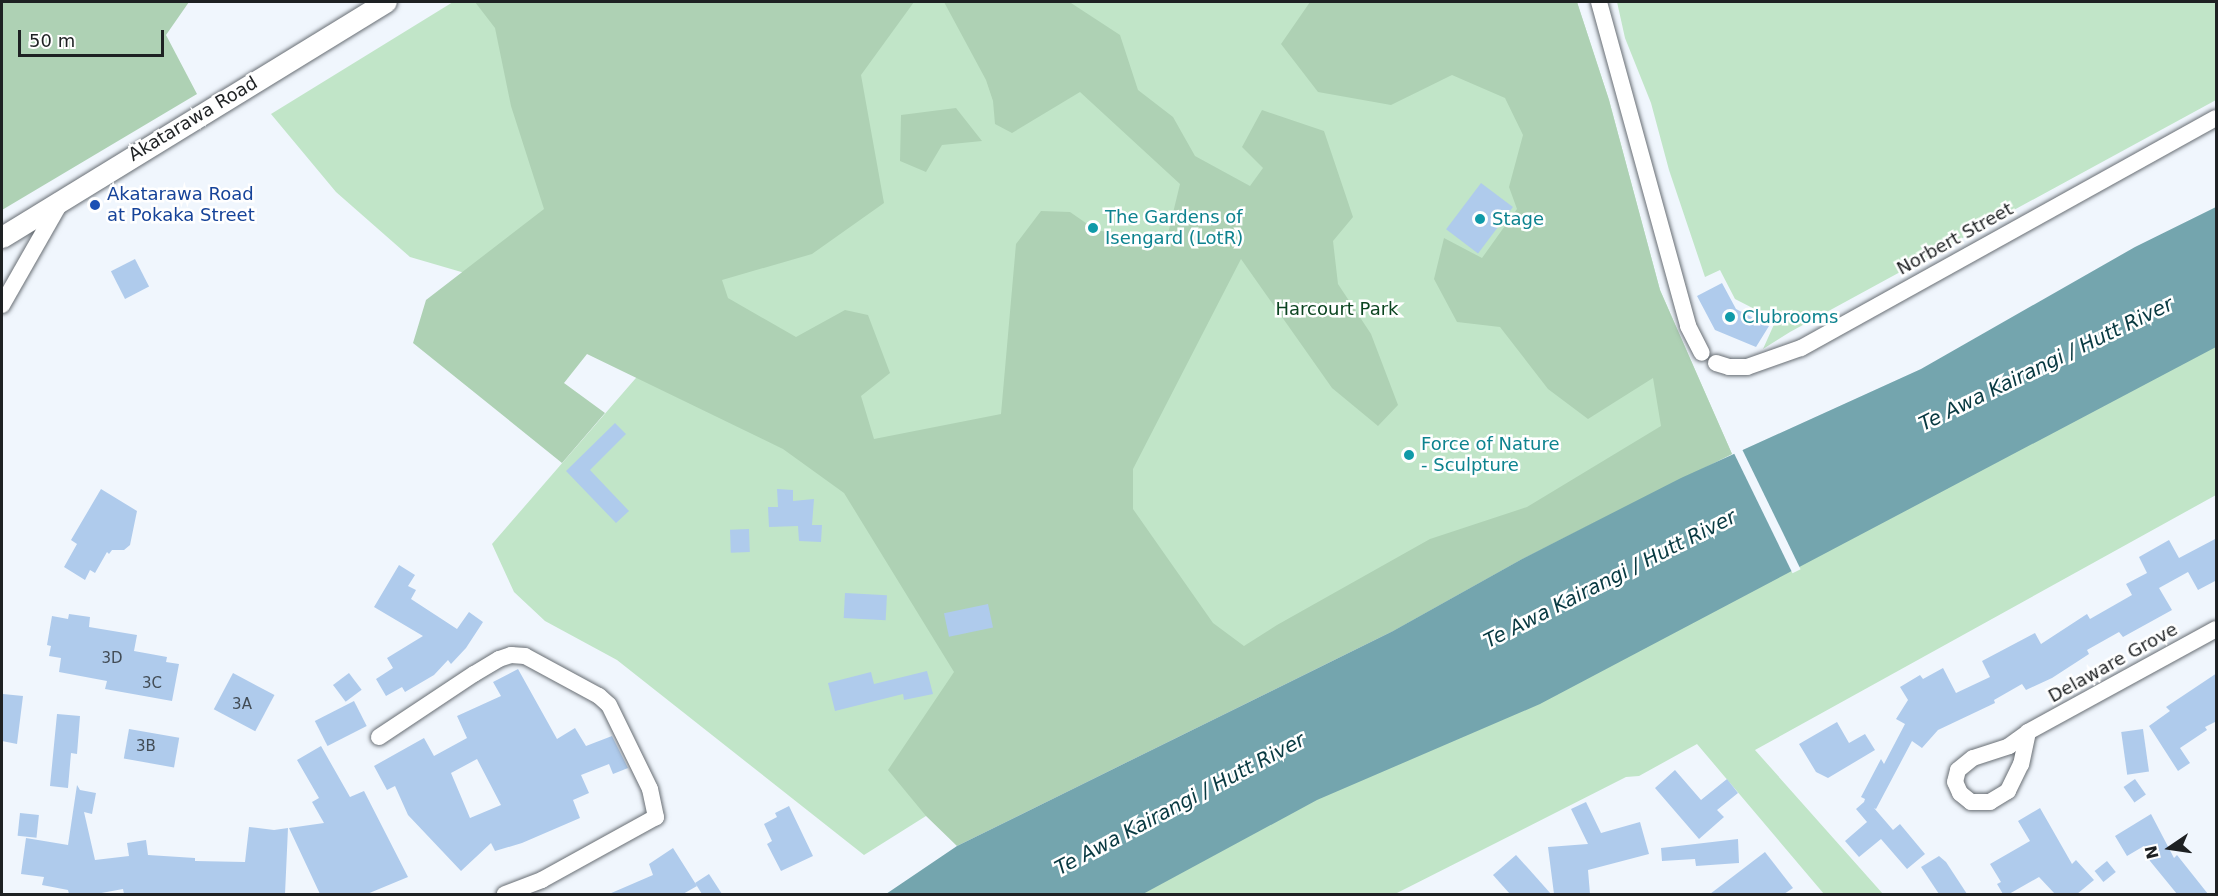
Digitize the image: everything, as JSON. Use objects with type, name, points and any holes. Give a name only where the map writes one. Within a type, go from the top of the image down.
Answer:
[{"type":"street","name":"Akatarawa Road","points":[[2,237],[386,2]]},
{"type":"street","name":"Norbert Street","points":[[1599,2],[1688,326],[1709,358],[1728,367],[1747,368],[1801,348],[1949,264],[2112,178],[2211,120]]},
{"type":"street","points":[[2,305],[64,197]]},
{"type":"street","name":"Delaware Grove","points":[[2028,732],[2021,764],[2008,790],[1990,802],[1971,802],[1960,792],[1955,782],[1958,770],[1973,758],[2009,746],[2028,732],[2217,629]]},
{"type":"street","points":[[379,737],[499,659],[512,655],[525,656],[599,696],[609,705],[650,789],[656,817],[542,880],[505,894]]},
{"type":"green space","points":[[2,2],[189,2],[166,35],[197,94],[2,210]]},
{"type":"green space","name":"Harcourt Park","points":[[453,2],[1577,2],[1609,100],[1660,290],[1732,454],[1522,559],[1393,631],[926,816],[864,855],[617,660],[545,621],[514,592],[492,544],[681,326],[499,283],[410,257],[336,192],[271,114]]},
{"type":"green space","points":[[475,2],[914,2],[861,75],[884,203],[812,254],[722,280],[728,298],[796,337],[845,310],[868,315],[890,373],[861,396],[874,439],[1001,414],[1016,244],[1041,211],[1070,212],[1096,230],[1166,242],[1180,184],[1080,92],[1012,133],[995,124],[993,101],[986,80],[944,2],[1071,3],[1120,35],[1138,90],[1173,117],[1195,156],[1250,186],[1263,168],[1242,147],[1262,110],[1324,131],[1353,217],[1333,241],[1338,284],[1371,334],[1398,405],[1378,426],[1332,388],[1241,259],[1133,469],[1133,509],[1213,623],[1244,646],[1430,539],[1527,507],[1661,426],[1653,378],[1588,419],[1548,389],[1500,327],[1457,322],[1434,279],[1444,238],[1482,258],[1517,209],[1509,187],[1523,135],[1505,98],[1452,75],[1391,105],[1318,92],[1281,44],[1310,2],[1577,2],[1609,100],[1660,290],[1732,454],[1522,559],[1393,631],[957,846],[926,816],[888,770],[954,672],[844,493],[783,449],[587,354],[564,383],[605,413],[562,463],[413,343],[426,300],[544,209],[511,106],[495,28]]},
{"type":"green space","points":[[1617,2],[2216,2],[2216,100],[1790,332],[1763,349],[1776,320],[1735,299],[1720,270],[1705,277],[1669,170],[1651,103],[1625,38]]},
{"type":"green space","points":[[956,108],[982,141],[942,145],[926,172],[900,161],[901,115]]},
{"type":"green space","points":[[2216,340],[2216,495],[1755,750],[1883,894],[1824,894],[1697,744],[1639,776],[1626,777],[1395,894],[1128,894]]},
{"type":"water","name":"Te Awa Kairangi / Hutt River","points":[[2216,207],[2216,347],[1540,704],[1317,800],[1143,894],[886,894],[957,846],[1393,631],[1522,559],[1681,478],[1921,369],[2135,247]]},
{"type":"pier","points":[[1741,447],[1801,569],[1793,573],[1733,451]]},
{"type":"building","name":"Stage","points":[[1481,183],[1513,207],[1478,253],[1446,229]]},
{"type":"building","points":[[135,259],[149,287],[125,299],[111,271]]},
{"type":"building","name":"Clubrooms","points":[[1722,283],[1736,309],[1769,326],[1756,347],[1715,330],[1697,296]]},
{"type":"building","points":[[615,423],[626,434],[590,470],[629,511],[616,523],[566,471]]},
{"type":"building","points":[[101,489],[137,511],[130,545],[124,550],[112,550],[109,554],[107,552],[95,573],[90,570],[85,580],[64,567],[77,544],[71,540]]},
{"type":"building","points":[[777,489],[793,490],[793,501],[814,499],[812,525],[822,525],[821,542],[799,541],[798,526],[769,527],[768,507],[778,507]]},
{"type":"building","points":[[749,529],[750,552],[731,553],[730,530]]},
{"type":"building","points":[[2217,538],[2217,580],[2198,590],[2188,572],[2159,588],[2172,610],[2123,637],[2119,632],[2087,650],[2089,654],[2052,678],[2026,690],[2022,684],[1994,700],[1995,703],[1938,730],[1922,748],[1912,741],[1876,809],[1874,808],[1893,830],[1900,824],[1925,854],[1907,869],[1881,839],[1859,857],[1845,841],[1867,822],[1856,809],[1864,802],[1865,799],[1861,797],[1881,759],[1884,764],[1905,724],[1896,719],[1908,700],[1900,687],[1920,675],[1923,679],[1943,668],[1956,693],[1990,677],[1982,661],[2035,633],[2041,644],[2087,614],[2090,619],[2132,595],[2126,584],[2147,573],[2139,557],[2169,540],[2179,558]]},
{"type":"building","points":[[399,565],[415,575],[408,586],[416,590],[411,599],[457,629],[469,612],[483,622],[466,648],[451,664],[448,660],[434,675],[405,692],[402,687],[386,696],[376,679],[393,668],[387,658],[423,636],[374,607]]},
{"type":"building","points":[[845,593],[887,595],[886,620],[844,618]]},
{"type":"building","points":[[988,604],[993,627],[949,637],[944,613]]},
{"type":"building","points":[[69,614],[90,617],[89,627],[137,635],[134,651],[167,657],[166,662],[179,664],[172,701],[105,689],[107,681],[59,672],[61,658],[49,656],[51,646],[47,645],[52,616],[68,619]]},
{"type":"building","points":[[518,669],[557,739],[575,728],[586,746],[612,736],[628,768],[613,774],[609,764],[581,775],[589,793],[573,800],[580,818],[522,843],[495,851],[491,843],[461,871],[408,815],[395,786],[387,790],[374,766],[424,738],[434,756],[467,738],[457,716],[501,696],[493,682]],"holes":[[[477,759],[501,805],[470,818],[451,773]]]},
{"type":"building","points":[[927,671],[933,694],[904,700],[903,694],[835,711],[828,683],[871,672],[874,684]]},
{"type":"building","points":[[233,673],[274,695],[255,731],[214,709]]},
{"type":"building","points":[[349,673],[362,690],[346,702],[333,685]]},
{"type":"building","points":[[2217,673],[2217,721],[2205,727],[2207,730],[2180,748],[2190,763],[2178,771],[2149,726],[2170,711],[2166,707]]},
{"type":"building","points":[[3,694],[23,696],[17,744],[2,741]]},
{"type":"building","points":[[354,701],[367,726],[328,746],[315,721]]},
{"type":"building","points":[[57,714],[80,716],[77,754],[71,753],[68,788],[50,786]]},
{"type":"building","points":[[1837,722],[1849,743],[1865,734],[1875,750],[1828,778],[1816,772],[1799,744]]},
{"type":"building","points":[[129,729],[179,738],[174,767],[124,759]]},
{"type":"building","points":[[2143,729],[2149,772],[2127,775],[2121,732]]},
{"type":"building","points":[[321,746],[350,797],[364,791],[408,877],[367,894],[320,894],[289,828],[324,823],[312,802],[319,798],[297,760]]},
{"type":"building","points":[[1675,770],[1701,800],[1727,779],[1738,793],[1717,810],[1724,817],[1699,839],[1655,788]]},
{"type":"building","points":[[2135,779],[2146,795],[2134,803],[2124,787]]},
{"type":"building","points":[[77,785],[80,790],[96,793],[92,814],[84,812],[95,860],[129,856],[127,843],[146,840],[148,855],[195,858],[195,861],[245,862],[249,827],[274,830],[288,828],[285,894],[124,894],[123,889],[96,894],[69,894],[68,890],[42,885],[44,877],[21,874],[26,838],[68,845]]},
{"type":"building","points":[[1586,802],[1601,833],[1640,822],[1649,854],[1588,870],[1590,894],[1554,894],[1548,847],[1588,844],[1571,809]]},
{"type":"building","points":[[789,806],[813,856],[781,871],[767,844],[772,841],[764,824],[777,817],[775,813]]},
{"type":"building","points":[[2040,808],[2072,864],[2076,860],[2094,880],[2077,894],[2055,894],[2039,877],[2009,894],[2003,894],[1997,884],[2001,882],[1990,864],[2030,841],[2018,821]]},
{"type":"building","points":[[20,813],[39,815],[36,838],[18,836]]},
{"type":"building","points":[[2151,814],[2174,858],[2177,855],[2208,894],[2177,894],[2150,861],[2144,846],[2127,856],[2115,836]]},
{"type":"building","points":[[1738,839],[1739,863],[1696,866],[1695,859],[1662,861],[1661,848]]},
{"type":"building","points":[[673,848],[697,886],[683,894],[609,894],[653,875],[649,864]]},
{"type":"building","points":[[1765,852],[1793,888],[1784,894],[1710,894]]},
{"type":"building","points":[[1516,855],[1551,894],[1510,894],[1493,875]]},
{"type":"building","points":[[1939,856],[1946,862],[1967,894],[1939,894],[1921,867]]},
{"type":"building","points":[[2107,861],[2116,872],[2103,882],[2095,871]]},
{"type":"building","points":[[709,874],[722,894],[702,894],[695,883]]},
{"type":"place","name":"Akatarawa Road at Pokaka Street","points":[[95,205]]},
{"type":"place","name":"Stage","points":[[1480,219]]},
{"type":"place","name":"The Gardens of Isengard (LotR)","points":[[1093,228]]},
{"type":"place","name":"Clubrooms","points":[[1730,317]]},
{"type":"place","name":"Force of Nature - Sculpture","points":[[1409,455]]}]
